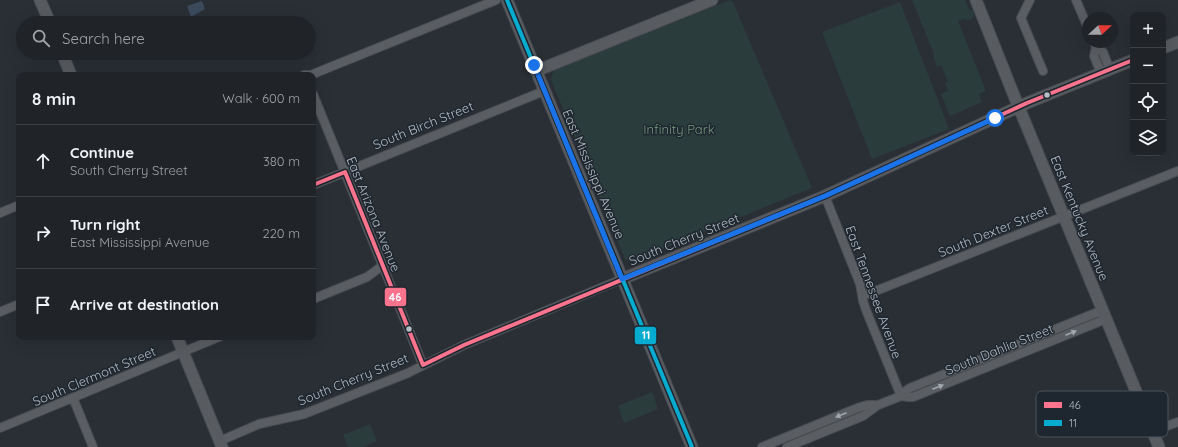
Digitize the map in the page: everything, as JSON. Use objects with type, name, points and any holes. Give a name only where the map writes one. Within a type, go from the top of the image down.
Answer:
[{"type":"street","points":[[40,0],[47,16]]},
{"type":"street","points":[[316,73],[496,0]]},
{"type":"street","name":"East Mississippi Avenue","points":[[507,0],[692,447]]},
{"type":"street","points":[[536,71],[712,0]]},
{"type":"street","name":"East Kentucky Avenue","points":[[976,0],[1136,391]]},
{"type":"street","points":[[1030,0],[1021,18],[1043,71]]},
{"type":"street","points":[[1076,0],[1082,14]]},
{"type":"street","points":[[1166,47],[1178,42]]},
{"type":"street","points":[[1095,48],[1094,56],[1105,72]]},
{"type":"street","points":[[65,60],[70,72]]},
{"type":"street","name":"South Cherry Street","points":[[221,444],[259,424],[304,414],[408,373],[464,345],[825,196],[1019,107],[1130,61]]},
{"type":"street","name":"South Birch Street","points":[[316,184],[544,91]]},
{"type":"street","name":"East Arizona Avenue","points":[[316,101],[423,365]]},
{"type":"street","name":"South Dexter Street","points":[[863,296],[1178,171]]},
{"type":"street","name":"East Tennessee Avenue","points":[[825,196],[858,278],[863,301],[869,317],[901,396]]},
{"type":"street","points":[[0,213],[16,206]]},
{"type":"street","points":[[316,298],[367,277],[382,266]]},
{"type":"street","points":[[0,312],[16,305]]},
{"type":"street","name":"South Dahlia Street","points":[[786,447],[863,416],[878,405],[901,396],[908,398],[914,396],[1104,315]]},
{"type":"street","points":[[178,340],[221,444]]},
{"type":"street","name":"South Clermont Street","points":[[0,428],[212,340]]},
{"type":"street","points":[[73,398],[93,447]]},
{"type":"street","name":"South Dahlia Street","points":[[762,447],[860,407],[867,405],[878,405]]},
{"type":"street","points":[[1168,426],[1178,422]]},
{"type":"street","name":"East Kentucky Avenue","points":[[1155,437],[1159,447]]},
{"type":"green space","name":"Infinity Park","points":[[730,0],[733,2],[812,188],[630,262],[625,259],[551,80],[552,74],[555,70]]},
{"type":"green space","points":[[912,0],[965,0],[969,9],[973,11],[974,16],[971,20],[964,19],[958,21],[986,91],[979,94],[982,102],[950,116],[941,94],[948,91],[945,83],[948,82],[941,65],[937,67],[934,54]]},
{"type":"green space","points":[[900,2],[949,129],[872,159],[822,32]]},
{"type":"green space","points":[[652,392],[658,409],[624,423],[618,406]]},
{"type":"green space","points":[[370,424],[377,441],[363,447],[348,447],[343,435]]},
{"type":"water","points":[[202,1],[205,9],[191,16],[187,6]]},
{"type":"transit line","name":"11","points":[[507,0],[692,447]]},
{"type":"transit line","name":"46","points":[[316,184],[345,172],[423,365],[464,345],[825,196],[1027,103],[1130,61]]},
{"type":"route","points":[[534,65],[622,279],[825,196],[995,118]]}]
